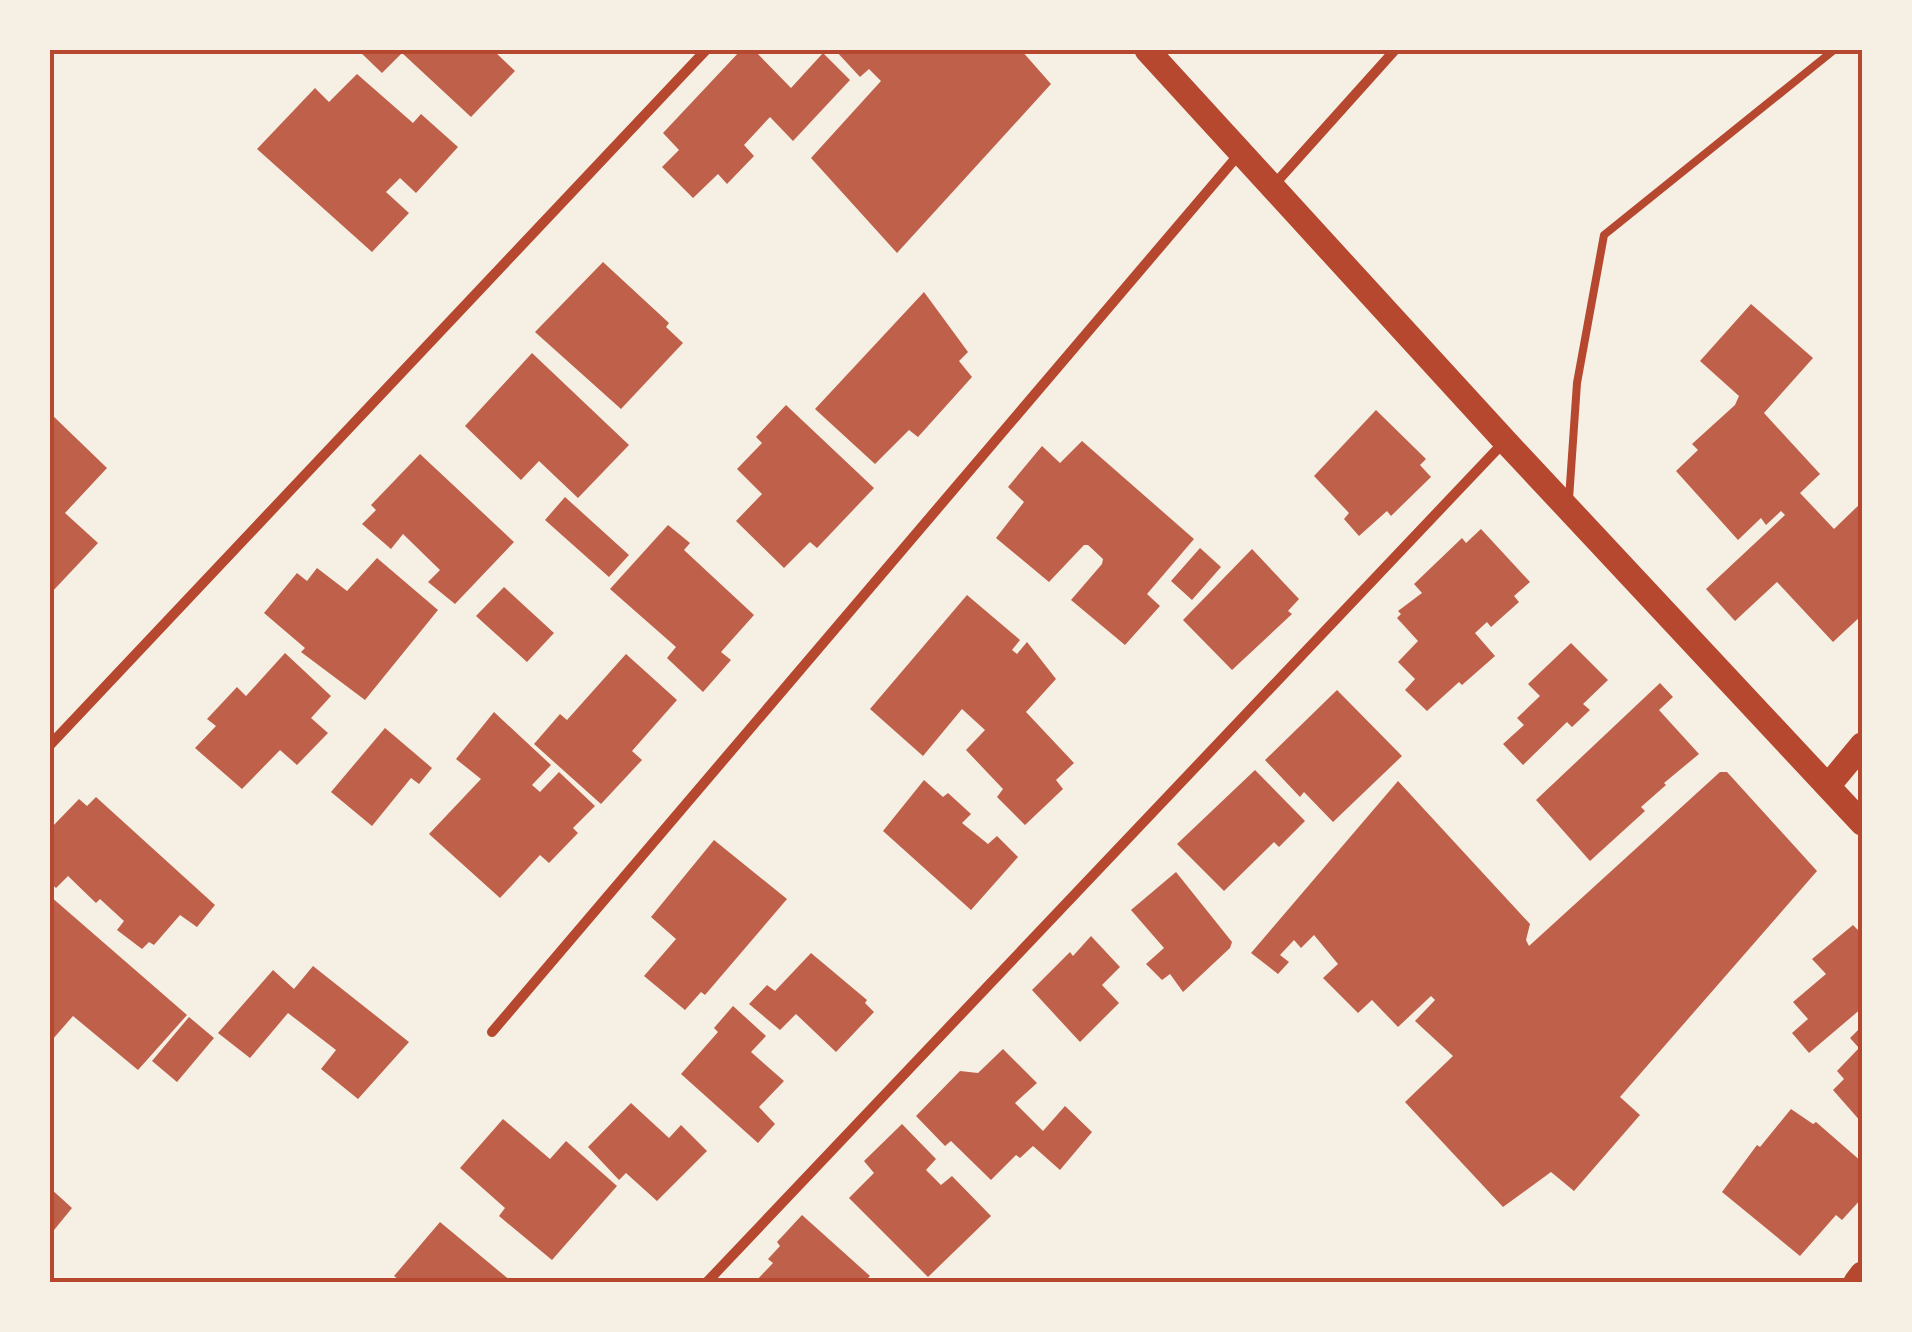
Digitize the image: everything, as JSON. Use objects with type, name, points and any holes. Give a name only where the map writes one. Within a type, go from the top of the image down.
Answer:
[{"type":"main road","points":[[1147,50],[1862,823]]},
{"type":"main road","points":[[1828,786],[1862,745]]},
{"type":"main road","points":[[1856,1282],[1862,1274]]},
{"type":"street","points":[[50,745],[706,50]]},
{"type":"street","points":[[1272,187],[1395,50]]},
{"type":"street","points":[[492,1032],[1240,152]]},
{"type":"street","points":[[707,1282],[1505,441]]},
{"type":"lane","points":[[1568,508],[1577,382],[1604,235],[1834,50]]},
{"type":"building","points":[[358,50],[493,50],[515,71],[471,117],[402,53],[382,73]]},
{"type":"building","points":[[741,50],[754,50],[791,88],[823,53],[850,80],[793,141],[770,117],[744,145],[754,156],[727,184],[718,174],[693,198],[662,167],[679,150],[663,133]]},
{"type":"building","points":[[835,50],[1021,50],[1051,84],[897,253],[811,158],[881,81],[869,69],[860,77]]},
{"type":"building","points":[[357,74],[413,123],[421,114],[458,147],[416,193],[400,178],[386,192],[409,213],[372,252],[257,149],[315,88],[329,102]]},
{"type":"building","points":[[603,262],[669,323],[666,327],[683,343],[621,409],[535,332]]},
{"type":"building","points":[[924,292],[968,352],[959,361],[972,377],[918,437],[909,430],[875,464],[815,409]]},
{"type":"building","points":[[1751,304],[1813,358],[1764,413],[1820,474],[1800,493],[1834,529],[1862,502],[1862,615],[1833,642],[1777,582],[1735,621],[1706,589],[1785,515],[1781,511],[1766,525],[1761,518],[1738,540],[1676,471],[1698,450],[1692,444],[1735,405],[1739,396],[1700,361]]},
{"type":"building","points":[[532,353],[629,445],[578,498],[539,461],[521,480],[465,426]]},
{"type":"building","points":[[786,405],[874,488],[817,548],[810,542],[784,568],[736,521],[762,494],[737,469],[762,443],[756,437]]},
{"type":"building","points":[[1376,410],[1426,459],[1420,465],[1431,477],[1391,516],[1387,511],[1359,536],[1344,519],[1349,513],[1314,476]]},
{"type":"building","points":[[50,413],[107,468],[65,513],[98,543],[50,594]]},
{"type":"building","points":[[1082,441],[1194,539],[1147,594],[1160,606],[1125,645],[1071,600],[1102,564],[1103,559],[1088,545],[1049,582],[996,538],[1024,502],[1008,487],[1042,446],[1060,463]]},
{"type":"building","points":[[420,454],[514,542],[455,604],[428,582],[440,570],[403,534],[391,549],[362,524],[376,510],[371,505]]},
{"type":"building","points":[[565,497],[629,555],[609,577],[545,520]]},
{"type":"building","points":[[668,525],[690,543],[684,550],[754,615],[721,652],[731,660],[703,692],[667,658],[676,647],[610,589]]},
{"type":"building","points":[[1481,529],[1530,582],[1514,596],[1519,602],[1491,627],[1487,622],[1475,633],[1495,656],[1427,711],[1405,690],[1415,679],[1398,662],[1418,641],[1397,618],[1401,614],[1398,611],[1422,593],[1414,584],[1462,538],[1466,543]]},
{"type":"building","points":[[1200,548],[1221,567],[1192,600],[1171,581]]},
{"type":"building","points":[[1252,549],[1299,599],[1288,611],[1292,614],[1232,670],[1183,620]]},
{"type":"building","points":[[377,558],[438,610],[365,700],[301,652],[305,648],[264,613],[297,573],[307,581],[317,568],[347,591]]},
{"type":"building","points":[[504,587],[554,633],[527,662],[476,616]]},
{"type":"building","points":[[967,595],[1020,640],[1012,650],[1017,654],[1027,642],[1056,679],[1026,712],[1074,763],[1056,780],[1063,789],[1025,825],[997,797],[1003,789],[966,750],[985,730],[962,709],[923,756],[870,709]]},
{"type":"building","points":[[1571,643],[1608,680],[1583,704],[1590,710],[1572,727],[1567,722],[1523,765],[1503,744],[1524,725],[1517,718],[1540,696],[1528,684]]},
{"type":"building","points":[[285,653],[331,696],[311,718],[328,733],[297,765],[280,750],[242,789],[195,748],[216,726],[207,719],[237,687],[246,696]]},
{"type":"building","points":[[626,654],[677,700],[632,751],[642,760],[601,804],[534,744],[560,714],[567,720]]},
{"type":"building","points":[[1660,683],[1673,697],[1659,710],[1699,754],[1664,783],[1641,807],[1645,811],[1590,861],[1536,800]]},
{"type":"building","points":[[1337,690],[1402,756],[1333,822],[1304,792],[1300,797],[1265,760]]},
{"type":"building","points":[[494,712],[551,765],[532,785],[540,792],[559,772],[595,806],[573,828],[578,833],[549,863],[540,855],[500,898],[429,834],[481,779],[456,759]]},
{"type":"building","points":[[385,728],[432,768],[419,784],[411,778],[372,826],[331,792]]},
{"type":"building","points":[[1255,770],[1305,821],[1279,847],[1274,842],[1224,891],[1177,844]]},
{"type":"building","points":[[1720,772],[1727,772],[1817,871],[1620,1097],[1640,1115],[1574,1191],[1551,1172],[1503,1207],[1405,1102],[1453,1056],[1415,1021],[1435,1000],[1431,996],[1398,1027],[1372,1000],[1358,1013],[1323,978],[1338,964],[1314,935],[1301,948],[1294,940],[1280,955],[1289,962],[1278,974],[1251,953],[1398,781],[1530,924],[1526,940],[1529,946]]},
{"type":"building","points":[[924,780],[943,797],[948,793],[971,814],[962,823],[988,844],[997,836],[1018,857],[971,910],[883,831]]},
{"type":"building","points":[[96,797],[215,905],[197,927],[180,915],[154,945],[149,942],[142,949],[117,930],[124,921],[100,899],[96,903],[68,876],[56,888],[50,883],[50,829],[79,799],[87,806]]},
{"type":"building","points":[[714,840],[787,899],[705,995],[701,992],[685,1010],[644,976],[676,939],[651,917]]},
{"type":"building","points":[[1176,872],[1232,942],[1183,992],[1170,974],[1162,980],[1146,964],[1164,948],[1131,910]]},
{"type":"building","points":[[50,896],[187,1015],[138,1070],[73,1016],[50,1038]]},
{"type":"building","points":[[1853,925],[1862,934],[1862,1008],[1809,1053],[1792,1033],[1808,1019],[1793,1002],[1826,974],[1812,959]]},
{"type":"building","points":[[1091,936],[1120,967],[1102,985],[1119,1003],[1080,1042],[1032,990]]},
{"type":"building","points":[[811,953],[867,1000],[865,1003],[874,1012],[836,1052],[796,1014],[780,1030],[749,1004],[767,985],[775,991]]},
{"type":"building","points":[[313,966],[409,1042],[358,1099],[321,1069],[336,1050],[288,1013],[250,1058],[218,1033],[273,970],[294,989]]},
{"type":"building","points":[[733,1006],[766,1036],[751,1052],[784,1081],[759,1107],[775,1124],[758,1143],[681,1074],[718,1032],[714,1028]]},
{"type":"building","points":[[189,1017],[214,1038],[177,1082],[152,1061]]},
{"type":"building","points":[[1862,1026],[1862,1123],[1833,1090],[1844,1079],[1837,1071],[1859,1048],[1850,1038]]},
{"type":"building","points":[[1003,1049],[1037,1083],[1015,1103],[1043,1131],[1065,1106],[1092,1132],[1060,1170],[1033,1146],[1020,1158],[1016,1155],[991,1180],[951,1141],[945,1146],[916,1116],[960,1071],[978,1073]]},
{"type":"building","points":[[631,1103],[669,1138],[681,1125],[707,1151],[657,1201],[626,1173],[619,1180],[588,1147]]},
{"type":"building","points":[[1791,1109],[1813,1124],[1816,1122],[1862,1162],[1862,1198],[1842,1220],[1836,1215],[1800,1256],[1722,1192],[1757,1145],[1760,1147]]},
{"type":"building","points":[[503,1119],[550,1159],[566,1141],[617,1186],[552,1260],[499,1216],[505,1208],[460,1168]]},
{"type":"building","points":[[902,1124],[936,1159],[926,1170],[941,1185],[952,1176],[991,1216],[928,1277],[849,1198],[874,1173],[864,1161]]},
{"type":"building","points":[[50,1188],[72,1208],[50,1235]]},
{"type":"building","points":[[802,1215],[870,1276],[864,1282],[755,1282],[773,1263],[768,1259],[780,1246],[777,1242]]},
{"type":"building","points":[[440,1222],[512,1282],[402,1282],[394,1276]]}]
